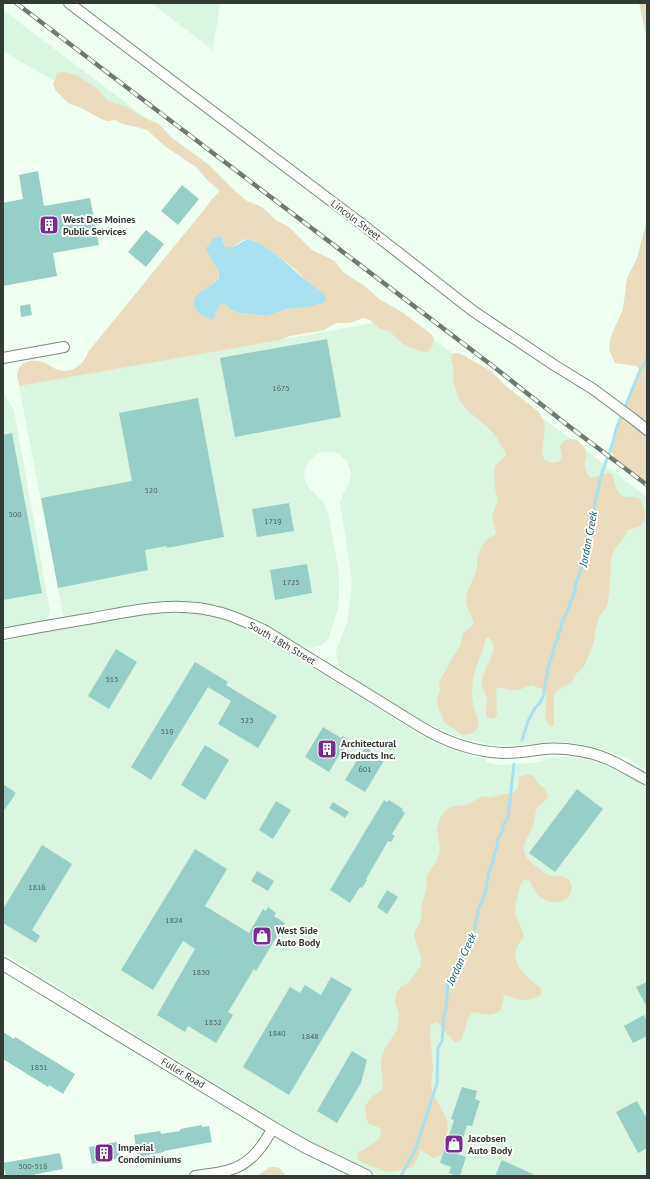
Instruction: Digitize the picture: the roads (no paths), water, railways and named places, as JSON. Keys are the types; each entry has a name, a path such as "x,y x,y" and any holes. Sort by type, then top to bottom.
{"street":[{"name":"Lincoln Street","path":"69,3 363,225 473,311 583,383 647,430"},
{"path":"3,358 64,348"},
{"name":"South 18th Street","path":"3,634 143,608 167,606 190,607 221,613 243,620 264,630 434,735 480,750 505,753 546,749 581,751 606,757 647,780"},
{"name":"Fuller Road","path":"3,964 273,1128 306,1147 366,1176"},
{"path":"195,1176 235,1168 246,1162 264,1144 273,1128"}],"water":[{"path":"219,236 222,238 225,247 234,246 248,239 264,246 324,294 326,298 325,302 308,307 286,309 267,316 240,313 233,311 224,304 221,304 216,310 213,320 200,314 195,307 195,298 200,292 214,283 219,277 219,273 206,248 213,239"}],"waterway":[{"name":"Jordan Creek","path":"522,740 528,721 543,697 549,664 555,643 558,639 558,633 561,629 561,624 575,592 576,582 584,563 595,502 602,473 616,429 639,373 647,359"},
{"name":"Jordan Creek","path":"401,1176 416,1148 437,1083 438,1048 442,1041 448,982 471,943 470,939 475,928 478,910 485,894 489,871 493,863 498,839 503,829 503,825 508,818 514,764"}],"railway":[{"path":"16,3 647,485"}],"place":[{"name":"West Des Moines Public Services","path":"49,225"},
{"name":"Architectural Products Inc.","path":"327,749"},
{"name":"West Side Auto Body","path":"262,936"},
{"name":"Jacobsen Auto Body","path":"454,1144"},
{"name":"Imperial Condominiums","path":"104,1153"}]}
